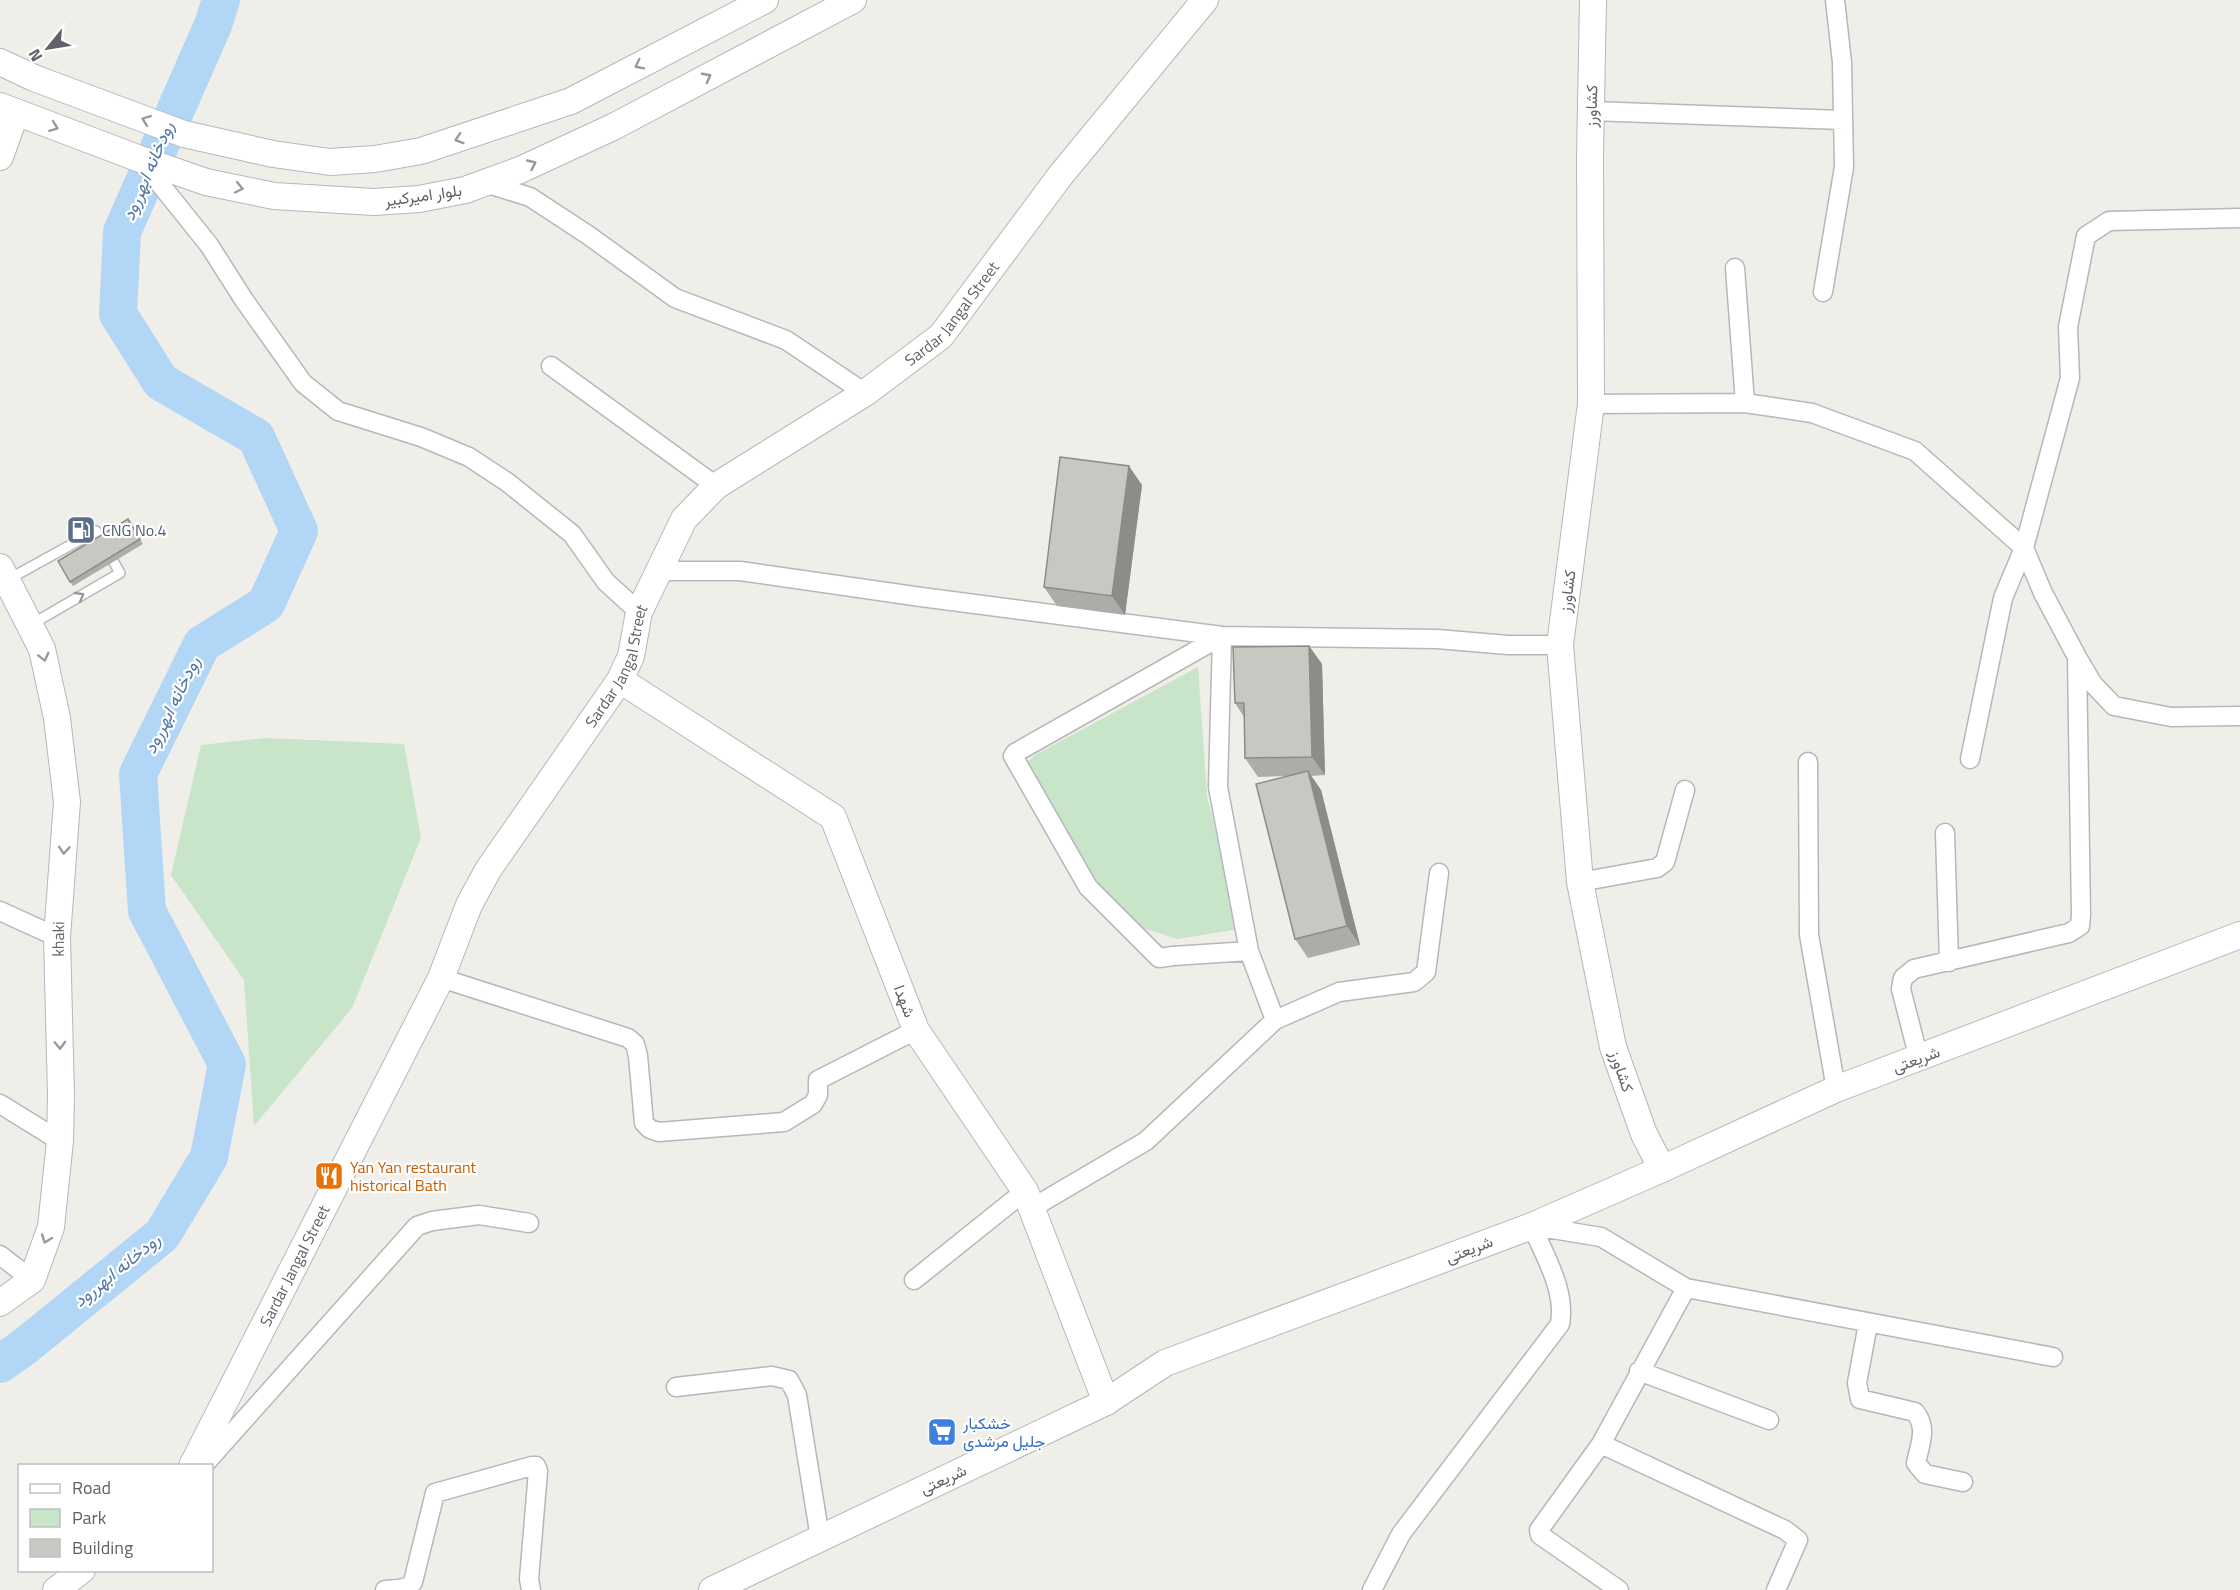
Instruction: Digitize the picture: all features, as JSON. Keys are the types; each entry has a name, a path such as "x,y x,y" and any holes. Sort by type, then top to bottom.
{"main road":[{"path":"0,62 34,78 184,134 273,154 330,162 375,159 421,151 571,101 765,0"},
{"name":"بلوار امیرکبیر","path":"8,109 206,182 274,196 374,202 419,199 465,190 520,170 613,127 853,0"},
{"name":"Sardar Jangal Street","path":"193,1464 441,978 470,905 488,870 620,680 631,656 639,612 684,519 716,486 865,393 941,336 1060,176 1205,0"},
{"name":"کشاورز","path":"1593,0 1591,404 1560,645 1580,882 1613,1047 1644,1134 1662,1169"},
{"path":"0,157 8,109"},
{"name":"khaki","path":"3,574 42,648 57,718 67,802 57,937 60,1141 51,1227 32,1280"},
{"name":"شهدا","path":"620,680 833,817 916,1030 1029,1200 1106,1402"},
{"name":"شریعتی","path":"712,1590 1106,1402 1165,1363 1532,1226 1836,1089 2240,935"},
{"path":"0,1302 32,1280"},
{"path":"56,1590 79,1572"}],"street":[{"path":"1822,292 1844,167 1842,62 1835,0"},
{"path":"1591,111 1843,120"},
{"path":"140,159 209,245 244,300 303,383 338,411 421,437 469,458 507,482 572,534 606,582 639,612"},
{"path":"485,183 530,197 588,235 675,298 786,340 865,393"},
{"path":"1970,759 2002,598 2024,548 2070,378 2068,327 2085,236 2109,221 2240,218"},
{"path":"1735,268 1745,403"},
{"path":"551,366 716,486"},
{"path":"1591,404 1745,403 1812,413 1915,451 2024,548 2043,593 2077,657 2093,684 2114,706 2171,717 2240,716"},
{"path":"660,571 740,572 1222,636 1437,639 1508,645 1560,645"},
{"path":"1222,636 1218,787 1249,951 1275,1020"},
{"path":"1222,636 1025,747 1013,756 1088,887 1159,958 1249,951"},
{"path":"1919,1059 1901,989 1903,978 1914,969 2069,933 2080,926 2077,657"},
{"path":"1808,762 1809,935 1836,1089"},
{"path":"1580,882 1657,868 1665,862 1685,790"},
{"path":"1945,833 1950,962"},
{"path":"915,1280 1029,1200 1146,1141 1275,1020 1339,992 1414,982 1426,972 1438,873"},
{"path":"0,911 57,937"},
{"path":"441,978 628,1038 635,1044 638,1056 644,1123 650,1129 659,1132 784,1122 813,1104 818,1095 818,1080 916,1030"},
{"path":"0,1104 60,1141"},
{"path":"205,1464 417,1226 432,1221 479,1215 529,1223"},
{"path":"1532,1226 1601,1237 1686,1288 2053,1357"},
{"path":"1372,1590 1401,1534 1560,1324 1563,1309 1558,1290 1532,1226"},
{"path":"0,1255 32,1280"},
{"path":"1619,1590 1540,1535 1539,1530 1601,1444 1686,1288"},
{"path":"1869,1323 1857,1383 1860,1399 1915,1412 1921,1419 1923,1429 1916,1463 1925,1474 1963,1482"},
{"path":"1639,1371 1769,1420"},
{"path":"676,1387 772,1376 789,1380 797,1395 820,1538"},
{"path":"1601,1444 1785,1530 1798,1540 1776,1590"},
{"path":"385,1590 411,1587 435,1493 536,1466 538,1471 531,1590"}],"lane":[{"path":"3,574 96,531 120,573 29,625"}],"green space":[{"path":"1198,667 1207,796 1240,929 1177,939 1143,928 1109,900 1080,867 1025,764 1035,755"},
{"path":"265,738 404,744 421,838 352,1008 254,1126 244,980 171,875 201,745"}],"building":[{"path":"1060,457 1129,466 1112,596 1044,587"},
{"path":"128,519 140,539 70,582 58,561"},
{"path":"1309,646 1312,757 1245,758 1244,703 1235,703 1233,647"},
{"path":"1308,771 1347,926 1295,939 1256,784"}],"waterway":[{"name":"رودخانه ابهررود","path":"0,1364 162,1235 209,1157 227,1064 147,911 138,774 202,644 266,604 299,531 256,437 161,382 118,314 122,232 213,25 221,0"}],"place":[{"name":"CNG No.4","path":"81,530"},
{"name":"Yan Yan restaurant historical Bath","path":"329,1176"},
{"name":"خشکبار جلیل مرشدی","path":"942,1432"}]}
